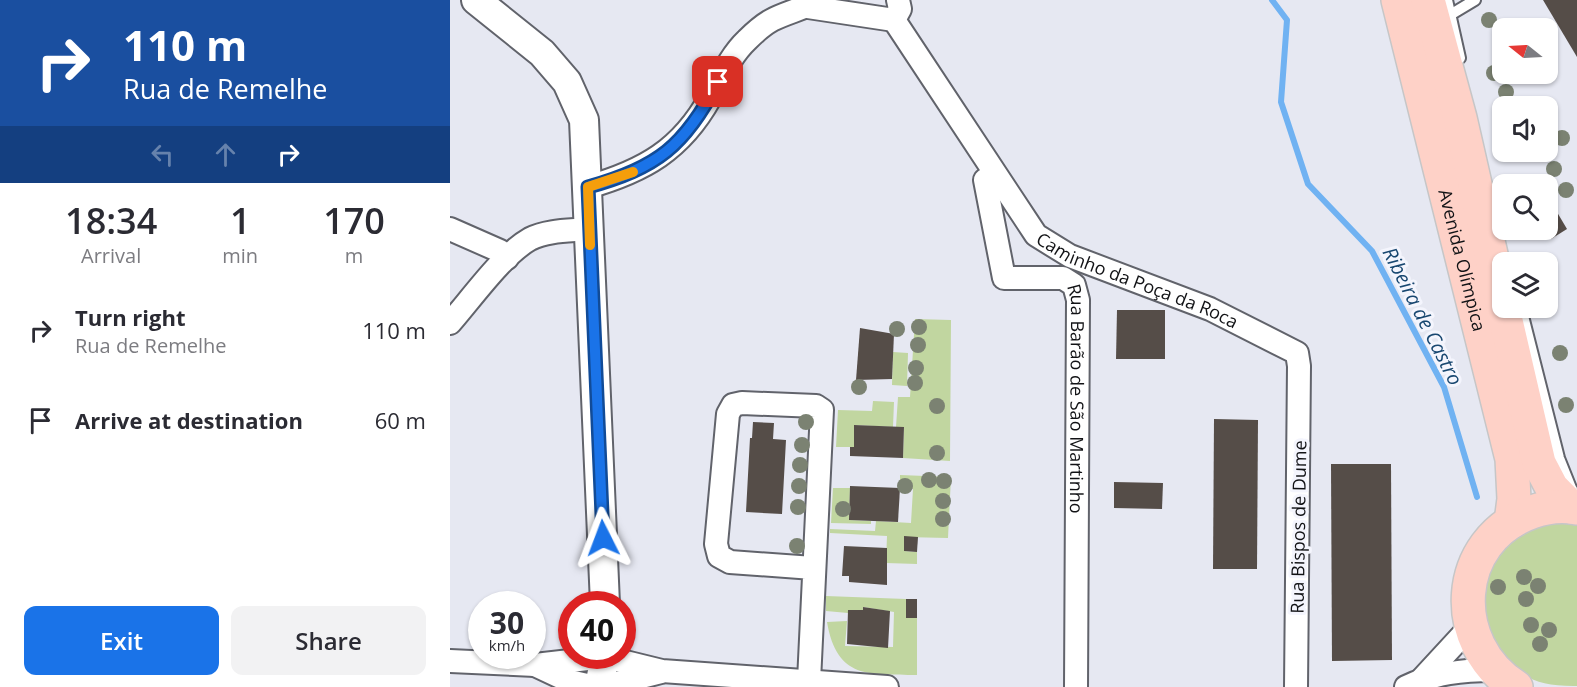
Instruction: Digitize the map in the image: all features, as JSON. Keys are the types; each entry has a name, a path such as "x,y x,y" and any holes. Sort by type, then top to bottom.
{"main road":[{"name":"Avenida Olímpica","path":"1398,0 1512,459 1514,499 1511,522"},
{"name":"Avenida Olímpica","path":"1439,8 1460,118 1492,259"},
{"name":"Avenida Olímpica","path":"1506,318 1539,463 1552,488 1575,505"},
{"path":"1505,678 1481,653 1470,627 1468,592 1475,565 1490,541 1511,522 1540,510 1575,505"}],"street":[{"path":"476,0 542,53 567,82 584,120 605,591"},
{"path":"588,187 618,179 655,162 680,140 708,101 728,64 745,41 771,21 813,3 896,10"},
{"name":"Caminho da Poça da Roca","path":"896,10 1036,235 1070,256 1210,309 1297,352 1299,366"},
{"name":"Rua Barão de São Martinho","path":"985,180 1004,278 1063,278 1074,285 1078,300 1076,687"},
{"path":"450,229 500,251 507,258"},
{"path":"450,323 507,258 530,240 550,232 589,229"},
{"name":"Rua Bispos de Dume","path":"1296,687 1299,366"},
{"path":"809,681 822,410 816,406 742,402 733,405 728,414 716,544 719,556 730,562 813,568"},
{"path":"1414,683 1470,627"},
{"path":"450,661 468,662"},
{"path":"636,664 662,671 887,687"},
{"path":"544,669 569,681 599,687 662,671"},
{"path":"599,687 602,669"},
{"path":"1414,683 1462,670 1505,678"}],"lane":[{"path":"1439,8 1447,0"},
{"path":"1439,8 1475,0"},
{"path":"1439,8 1464,71"},
{"path":"1524,318 1559,458 1575,505"}],"green space":[{"path":"915,319 951,320 950,461 903,458 904,428 896,427 898,397 910,397"},
{"path":"893,352 908,353 907,386 892,385"},
{"path":"873,401 894,402 893,427 855,425 854,447 836,447 838,410 872,411"},
{"path":"900,475 951,477 948,538 904,537 904,551 917,552 917,564 886,563 887,536 830,533 830,529 875,531 876,521 911,523 913,489 900,488"},
{"path":"833,488 850,488 849,520 871,521 871,524 831,523"},
{"path":"1577,520 1577,686 1557,685 1540,682 1517,670 1507,660 1480,620 1491,559 1525,527"},
{"path":"826,596 906,599 906,618 917,618 917,675 870,673 847,664 832,641 827,622 847,621 845,646 893,647 894,612 863,607 863,610 848,610 848,613 826,611"}],"building":[{"path":"1543,0 1577,0 1577,57 1558,25 1558,18 1554,18"},
{"path":"1558,214 1567,229 1558,235"},
{"path":"1117,310 1165,310 1165,359 1116,359"},
{"path":"860,328 894,334 892,379 856,380"},
{"path":"1214,419 1258,420 1257,569 1213,569"},
{"path":"753,422 774,423 773,439 786,440 782,514 746,512"},
{"path":"854,425 904,427 903,458 850,456 850,447 854,447"},
{"path":"1331,464 1391,464 1392,660 1332,661"},
{"path":"1114,482 1163,483 1162,509 1114,508"},
{"path":"850,486 900,488 898,522 849,520"},
{"path":"904,536 918,537 917,552 904,551"},
{"path":"844,546 887,548 887,585 849,582 849,576 842,576"},
{"path":"906,599 917,599 917,618 906,618"},
{"path":"863,607 890,611 888,648 847,644 848,610 863,610"}],"waterway":[{"name":"Ribeira de Castro","path":"1272,0 1287,20 1281,102 1308,184 1372,251 1444,387 1477,497"}],"slow traffic":[{"path":"590,245 588,187 618,179 633,172"}],"route":[{"path":"603,538 588,187 618,179 655,162 680,140 708,101 718,82"}]}
